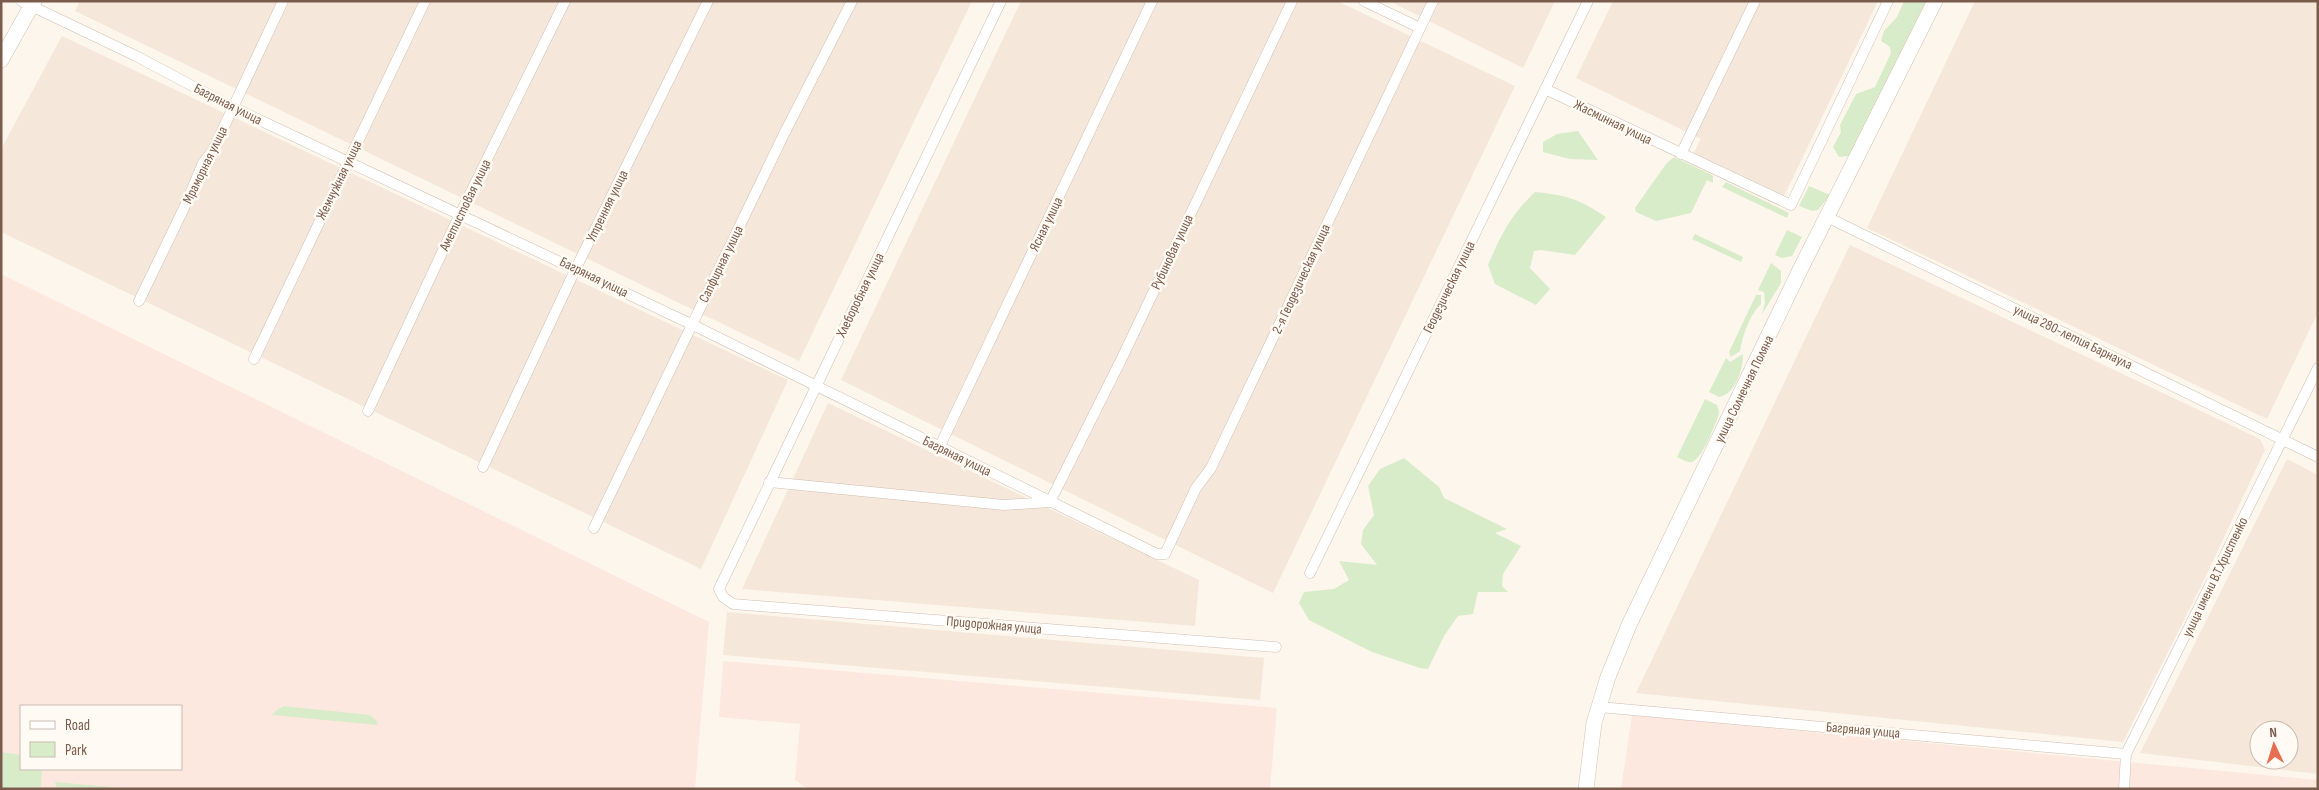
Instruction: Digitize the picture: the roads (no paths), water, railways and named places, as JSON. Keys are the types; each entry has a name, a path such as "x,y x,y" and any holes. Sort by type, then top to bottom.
{"street":[{"name":"Мраморная улица","path":"139,301 203,164 213,150 283,1"},
{"name":"Жемчужная улица","path":"254,359 425,1"},
{"name":"Аметистовая улица","path":"368,411 460,214 565,1"},
{"name":"Утренняя улица","path":"483,467 576,268 708,1"},
{"name":"Сапфирная улица","path":"594,528 691,324 852,1"},
{"name":"Хлеборобная улица","path":"719,589 1001,1"},
{"name":"Ясная улица","path":"939,448 1152,1"},
{"name":"Рубиновая улица","path":"1050,502 1122,358 1292,1"},
{"path":"1364,1 1420,28"},
{"name":"2-я Геодезическая улица","path":"1166,554 1196,488 1212,468 1433,1"},
{"name":"Геодезическая улица","path":"1310,573 1588,1"},
{"path":"1681,154 1755,1"},
{"name":"Жасминная улица","path":"1545,89 1791,206 1888,1"},
{"name":"улица Солнечная Поляна","path":"1586,789 1594,723 1629,625 1827,217 1935,1"},
{"name":"Багряная улица","path":"29,3 232,107 576,268 1157,554 1166,554"},
{"path":"1,60 29,3"},
{"name":"улица 280-летия Барнаула","path":"1827,217 2318,457"},
{"name":"улица имени В.Т.Христенко","path":"2124,789 2126,754 2318,368"},
{"path":"769,482 1004,505 1050,502"},
{"name":"Придорожная улица","path":"719,589 722,596 733,604 1276,647"},
{"name":"Багряная улица","path":"1599,707 2126,754"}]}
